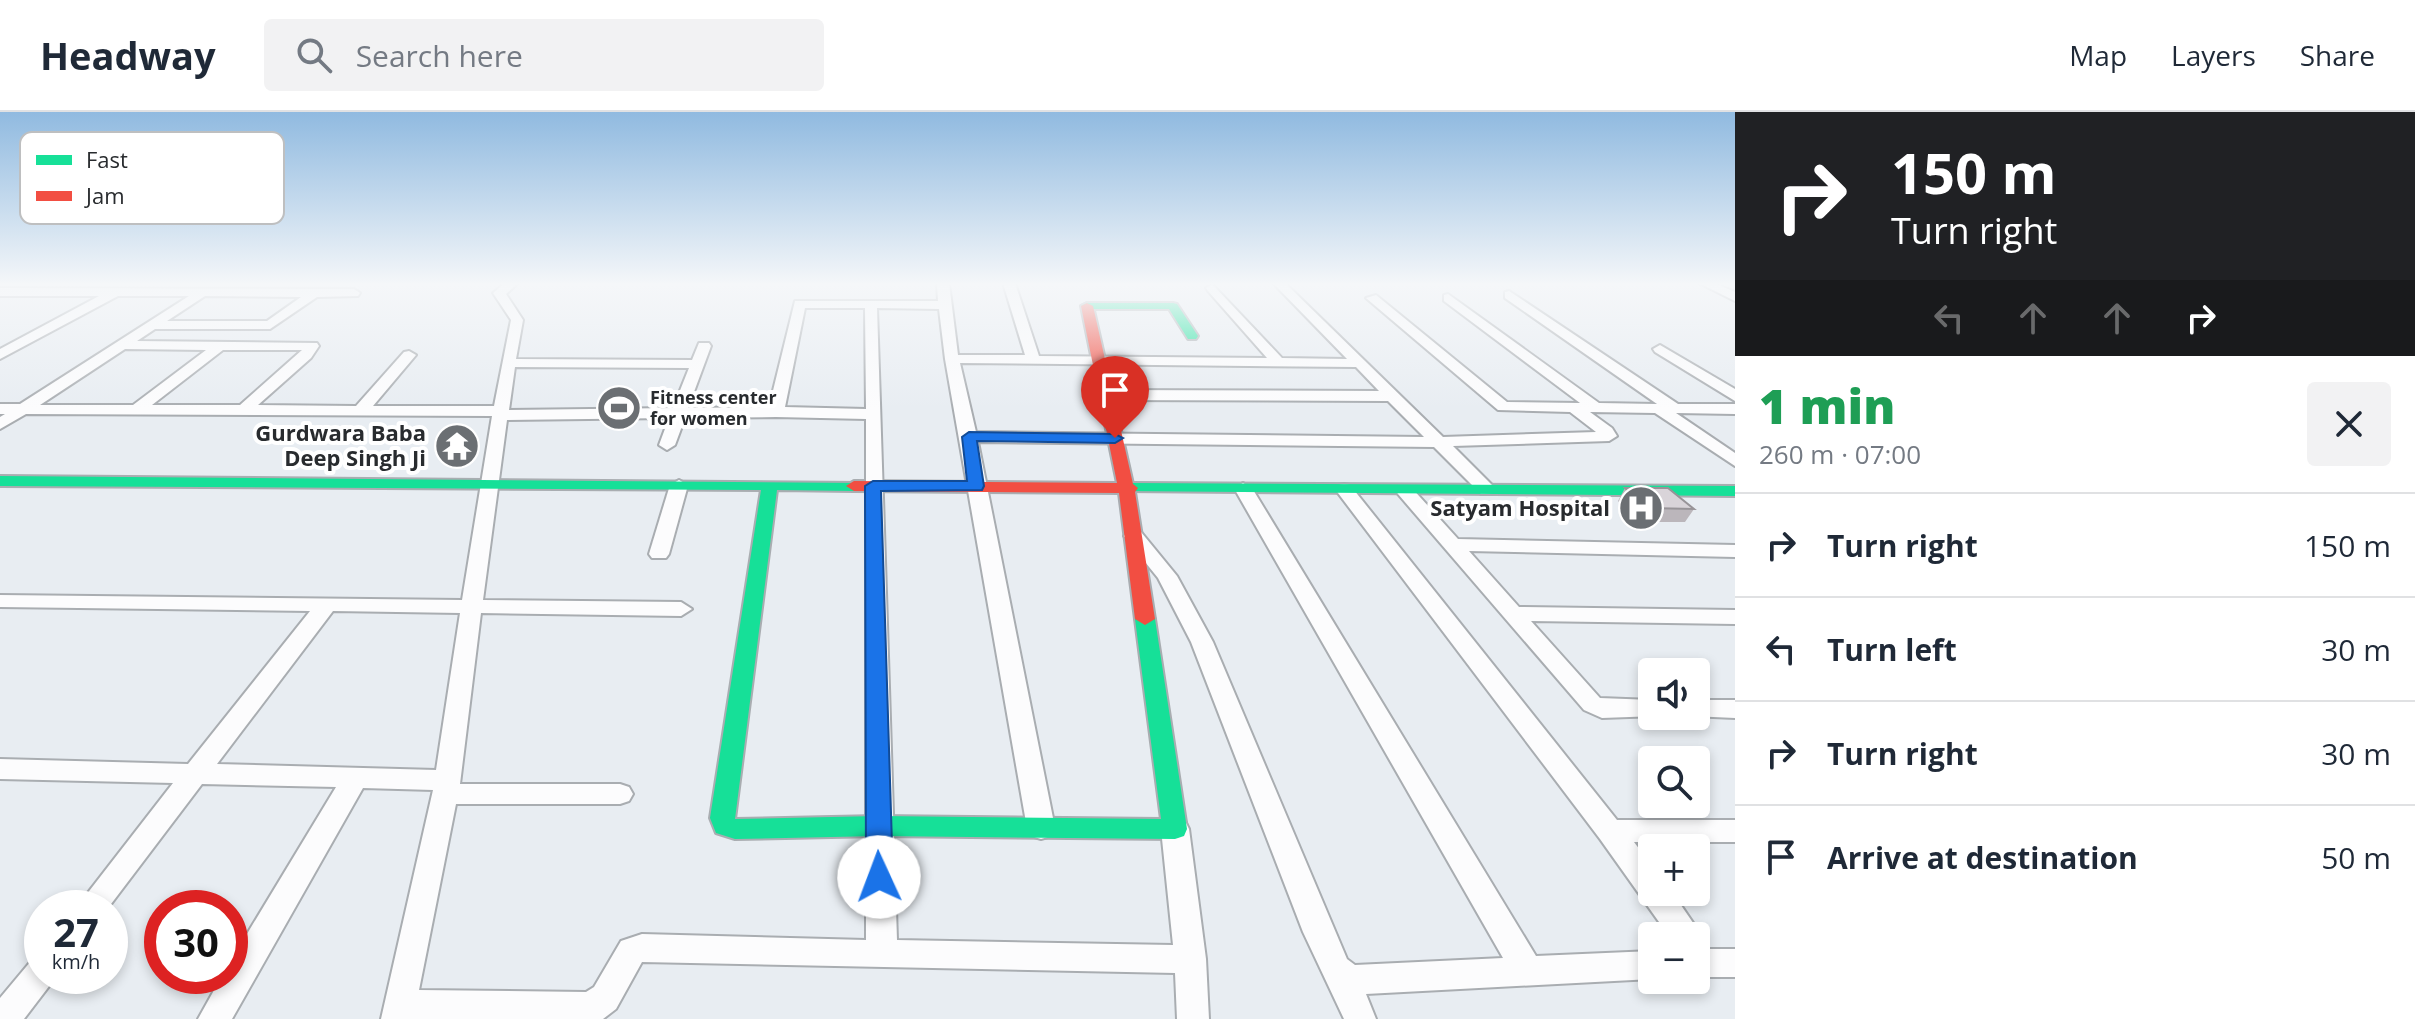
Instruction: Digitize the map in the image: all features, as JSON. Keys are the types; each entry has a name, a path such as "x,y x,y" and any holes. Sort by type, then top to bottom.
{"street":[{"path":"0,355 54,325"},
{"path":"0,424 153,325"},
{"path":"516,325 488,485 446,787 399,1012 591,1008 605,998 629,954 636,949 1190,959"},
{"path":"776,412 794,325"},
{"path":"872,325 882,954"},
{"path":"948,325 1041,828"},
{"path":"1022,325 1033,359"},
{"path":"1091,325 1126,487 1175,829 1190,959 1193,1019"},
{"path":"1185,325 1192,336"},
{"path":"1245,325 1277,361"},
{"path":"1321,325 1487,490"},
{"path":"1404,325 1498,405 1511,408 1735,409"},
{"path":"1485,325 1596,408"},
{"path":"1551,325 1735,461"},
{"path":"123,345 312,346 306,355 244,410"},
{"path":"137,409 217,348"},
{"path":"1660,349 1735,396"},
{"path":"361,410 409,355"},
{"path":"509,363 701,355 667,445"},
{"path":"952,359 1359,363"},
{"path":"1105,395 1393,396"},
{"path":"969,437 1437,442 1609,436 1574,408"},
{"path":"0,409 875,414"},
{"path":"0,481 1735,491"},
{"path":"659,554 679,485"},
{"path":"770,486 723,823 735,829 878,826 1175,829"},
{"path":"1243,488 1528,971"},
{"path":"1344,489 1638,869"},
{"path":"1404,490 1595,707 1638,709"},
{"path":"1133,536 1167,576 1202,642 1318,932 1341,974 1360,1019"},
{"path":"1453,545 1735,551"},
{"path":"0,601 681,609"},
{"path":"105,890 328,603"},
{"path":"1514,614 1735,617"},
{"path":"1710,709 1735,709"},
{"path":"0,769 355,778 446,787 620,794"},
{"path":"214,1019 355,778"},
{"path":"1610,831 1735,831"},
{"path":"1341,974 1350,980 1638,966"},
{"path":"4,1019 24,994"}],"building":[{"path":"1625,488 1668,488 1694,509 1648,508"}],"traffic: fast":[{"path":"1185,325 1192,336"},
{"path":"0,481 854,486"},
{"path":"770,486 722,818 725,826 735,829 878,826 1175,829 1145,619"},
{"path":"1130,488 1735,491"}],"traffic: jam":[{"path":"1091,325 1126,487 1145,619"},
{"path":"854,486 1130,488"}],"place":[{"name":"Fitness center for women","path":"619,408"},
{"name":"Gurdwara Baba Deep Singh Ji","path":"457,446"},
{"name":"Satyam Hospital","path":"1641,508"}],"route":[{"path":"879,877 873,486 976,486 969,437 1115,438"}]}
